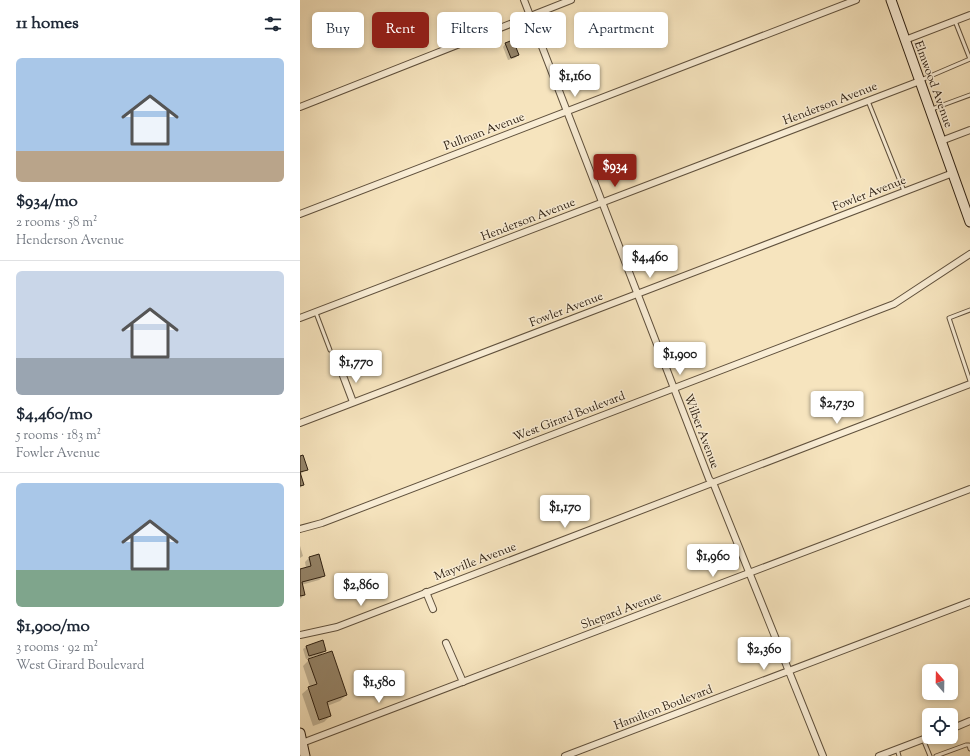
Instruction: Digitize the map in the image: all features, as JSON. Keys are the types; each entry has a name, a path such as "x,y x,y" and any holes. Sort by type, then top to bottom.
{"street":[{"name":"Wilber Avenue","path":"524,0 528,12"},
{"path":"540,12 571,0"},
{"name":"Pullman Avenue","path":"300,214 856,0"},
{"name":"Elmwood Avenue","path":"891,0 970,222"},
{"path":"905,40 970,15"},
{"path":"300,107 510,24"},
{"name":"Wilber Avenue","path":"542,48 711,482 714,486 823,756"},
{"name":"Henderson Avenue","path":"300,318 920,81"},
{"path":"941,141 970,130"},
{"name":"Fowler Avenue","path":"300,422 952,173"},
{"name":"West Girard Boulevard","path":"300,528 322,523 894,304 970,254"},
{"path":"342,373 354,402"},
{"name":"Mayville Avenue","path":"300,635 337,626 970,382"},
{"name":"Shepard Avenue","path":"302,743 970,489"},
{"path":"426,592 433,609"},
{"name":"Hamilton Boulevard","path":"565,756 970,602"},
{"path":"446,643 463,682"},
{"path":"958,725 970,721"},
{"path":"300,733 305,756"},
{"path":"879,756 922,740"}],"lane":[{"path":"920,81 970,59 954,21"},
{"path":"930,110 970,94"},
{"path":"868,101 904,192"},
{"path":"970,310 949,318 970,382"},
{"path":"315,312 330,350"},
{"path":"927,744 930,756"},
{"path":"936,756 966,745 969,745 970,749"},
{"path":"897,749 900,756"}],"building":[{"path":"510,41 510,48 516,48 519,55 511,58 505,43"},
{"path":"303,455 308,470 300,472 300,456"},
{"path":"300,472 304,485 300,486"},
{"path":"319,554 325,576 302,582 305,595 300,596 300,569 311,566 309,557"},
{"path":"323,640 326,651 309,656 306,646"},
{"path":"332,651 347,695 327,702 331,716 319,720 308,687 317,684 308,659"}]}
